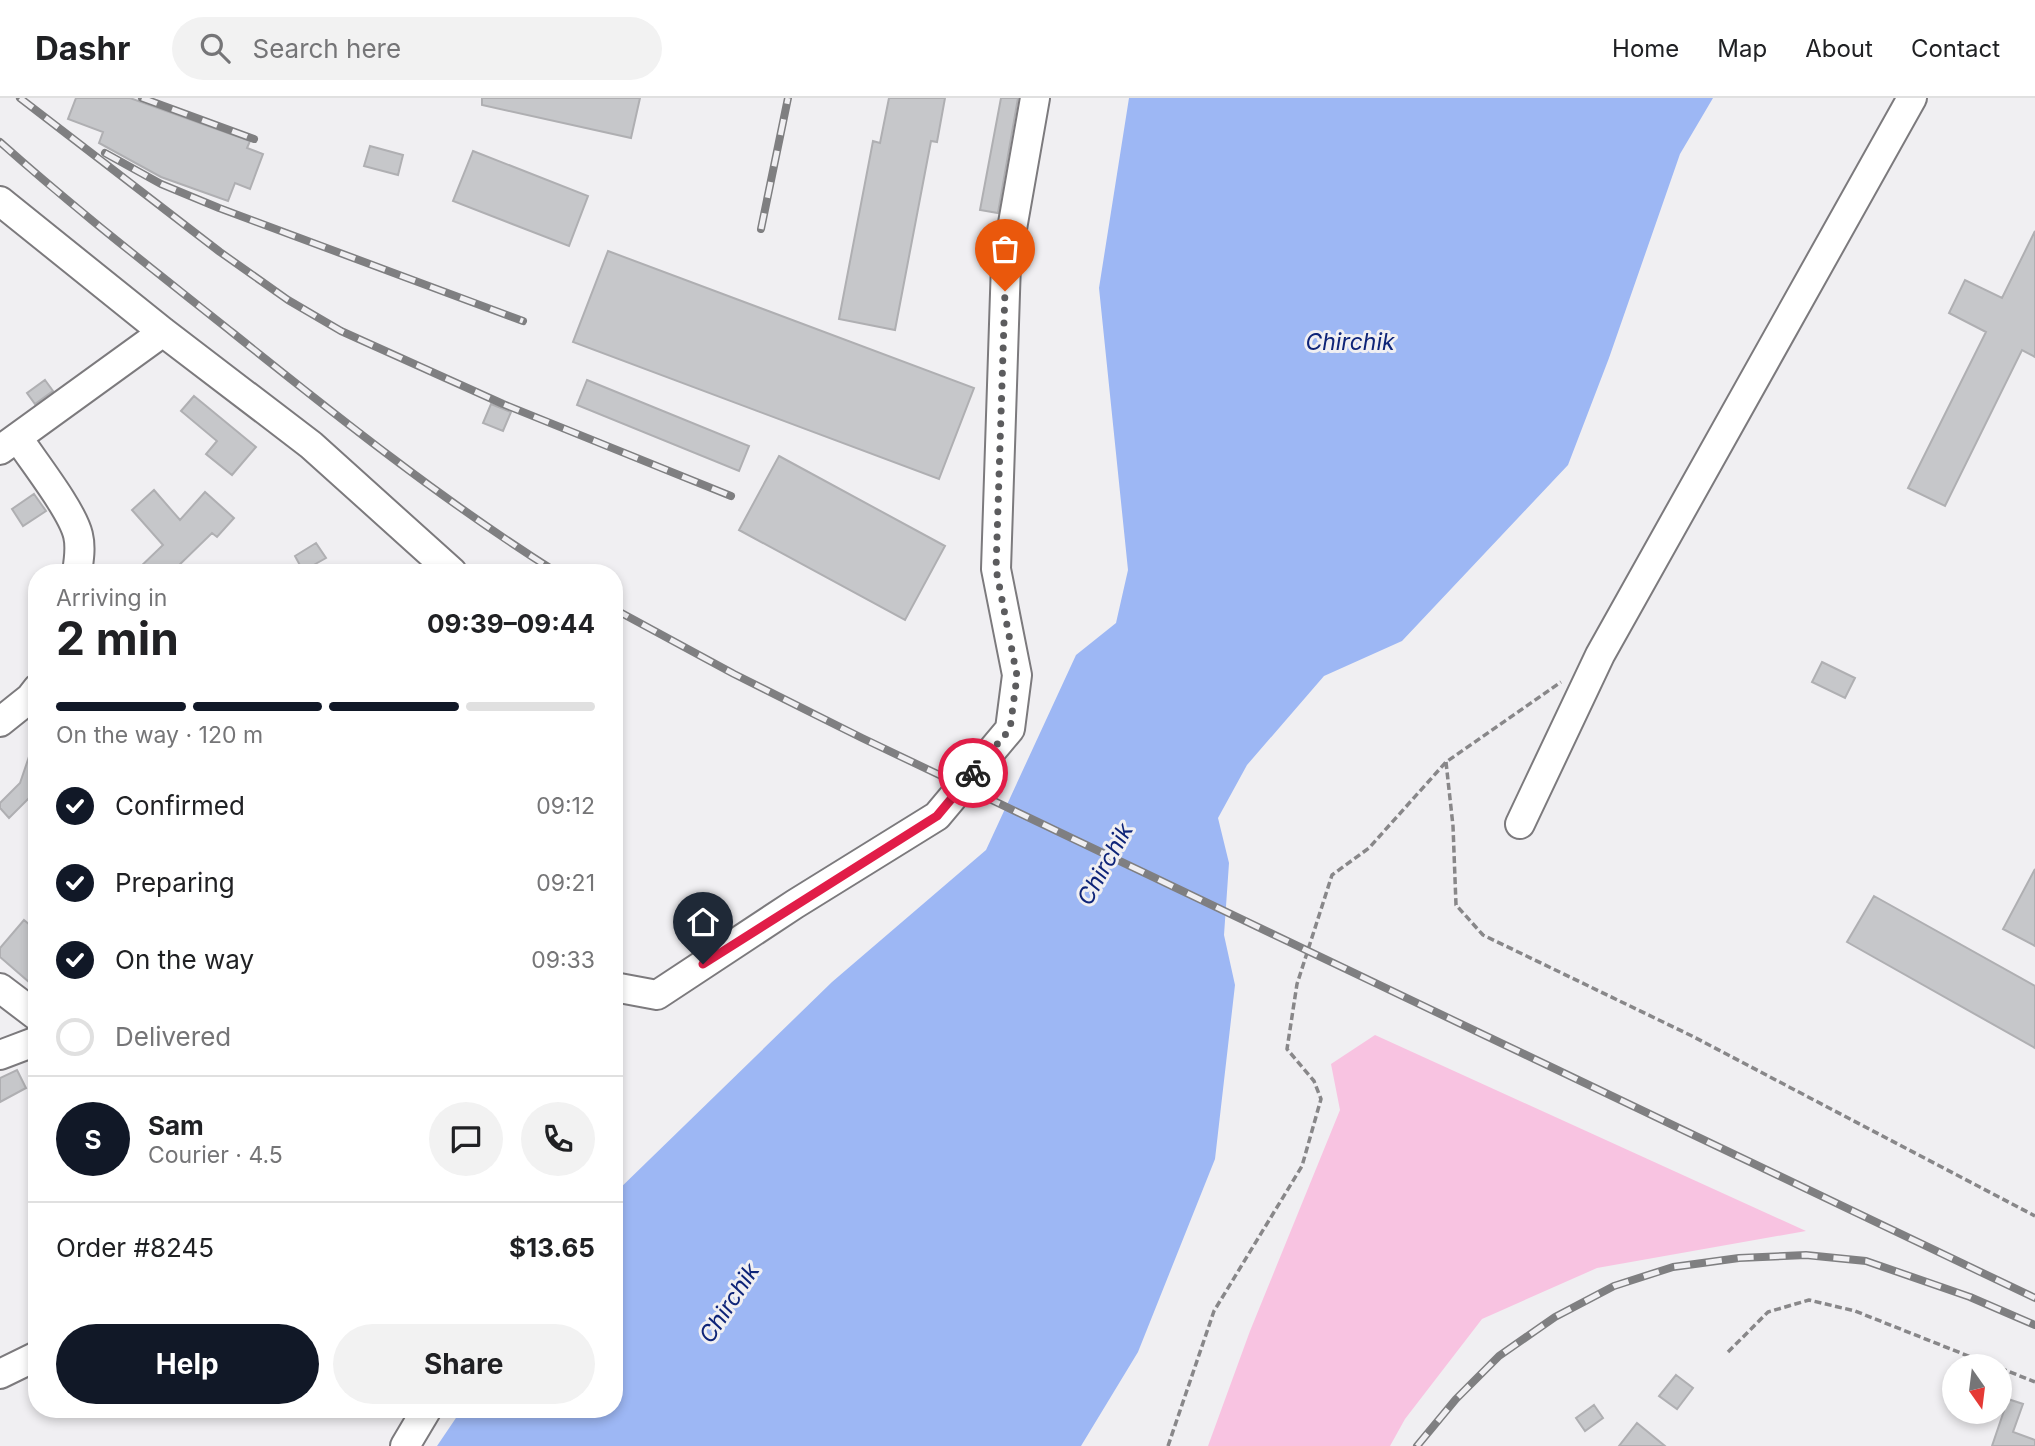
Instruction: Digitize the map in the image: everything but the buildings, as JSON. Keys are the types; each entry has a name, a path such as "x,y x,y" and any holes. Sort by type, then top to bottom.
{"street":[{"path":"623,989 657,995 795,904 937,816 1010,729 1017,676 996,569 1006,263 1035,98"},
{"path":"1520,824 1601,655 1912,98"},
{"path":"0,201 163,332 311,445 443,564"},
{"path":"79,564 78,534 66,511 9,444 163,332"},
{"path":"0,722 28,700"},
{"path":"0,988 28,1009"},
{"path":"0,1055 28,1044"},
{"path":"0,1374 28,1360"},
{"path":"405,1446 422,1418"}],"path":[{"path":"1168,1446 1214,1311 1302,1166 1321,1099 1314,1081 1287,1049 1297,984 1332,875 1369,848 1446,762 1567,678"},
{"path":"1446,762 1453,826 1456,905 1483,935 1692,1036 2035,1216"},
{"path":"1728,1353 1768,1312 1809,1300 1855,1311 1963,1354"},
{"path":"2012,1373 2035,1382"}],"shaded area":[{"path":"1375,1035 1806,1231 1597,1268 1482,1319 1405,1419 1390,1446 1208,1446 1250,1331 1340,1110 1331,1064"}],"water":[{"name":"Chirchik","path":"1129,98 1713,98 1680,154 1609,358 1568,465 1402,641 1324,676 1247,765 1218,818 1229,863 1224,935 1235,985 1215,1159 1138,1352 1081,1446 437,1446 456,1418 623,1418 623,1185 832,982 986,850 1076,655 1116,623 1128,570 1099,288"}],"railway":[{"path":"20,98 220,252 288,300 341,331 503,404 731,496"},
{"path":"142,98 254,139"},
{"path":"761,229 788,98"},
{"path":"0,142 115,239 351,427 431,487 544,564"},
{"path":"105,153 161,184 219,208 523,321"},
{"path":"623,614 734,674 862,738 2035,1298"},
{"path":"1417,1446 1456,1399 1499,1356 1555,1317 1614,1286 1673,1267 1739,1258 1806,1255 1866,1261 1970,1297 2035,1325"}],"way so far":[{"path":"973,773 1010,729 1017,676 996,569 1005,291"}],"route":[{"path":"703,964 937,816 973,773"}]}
